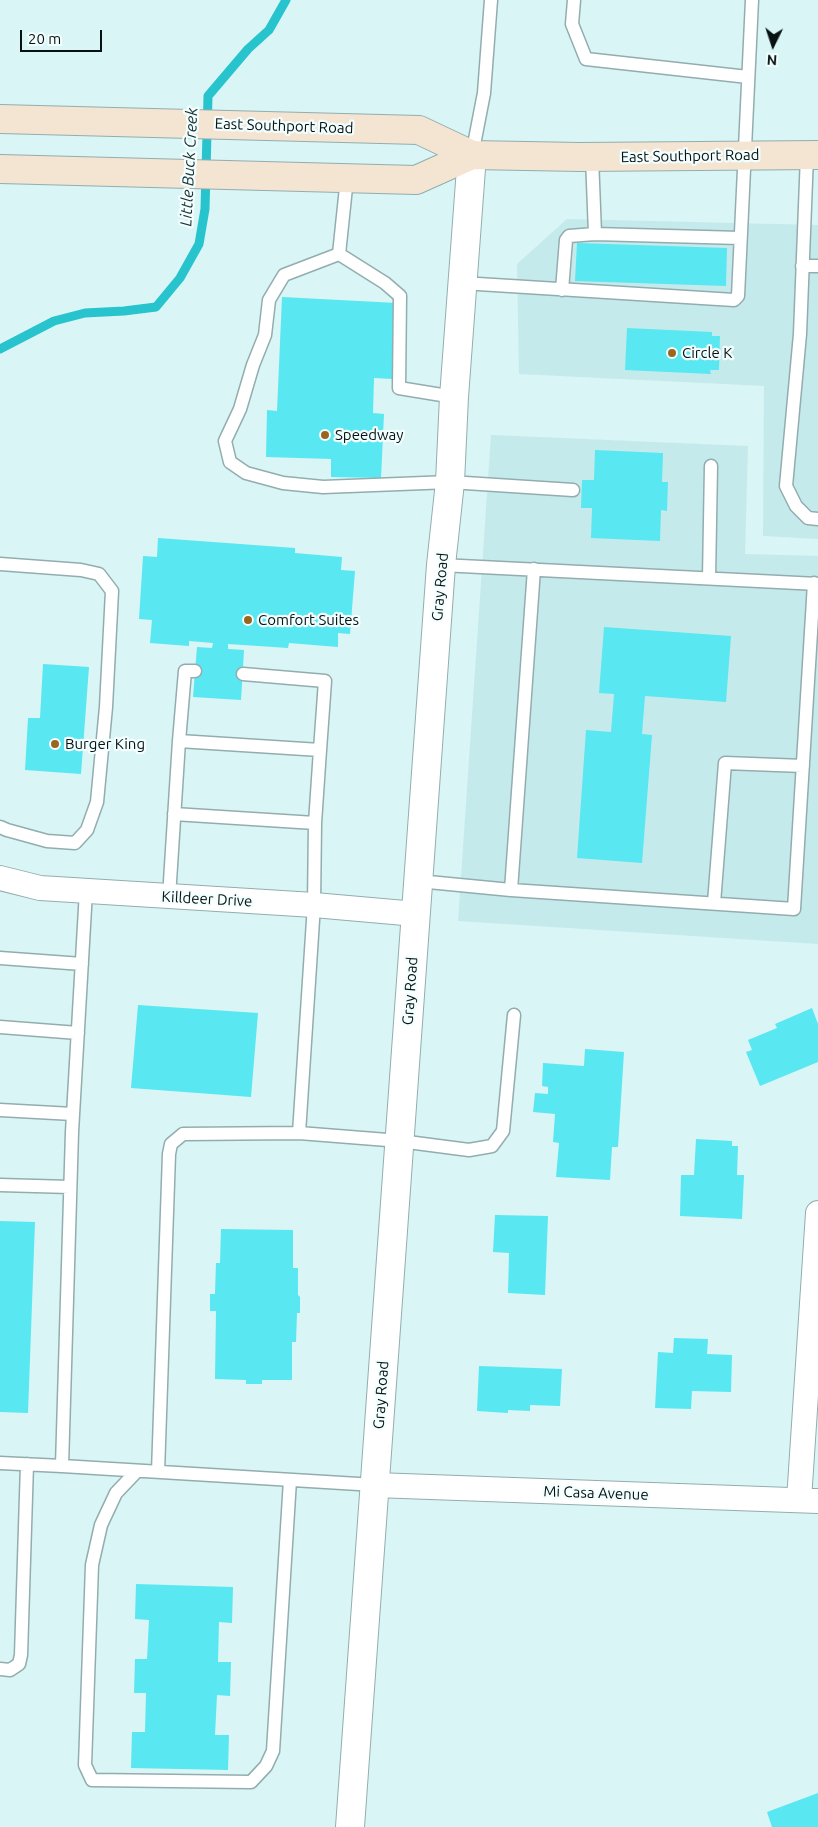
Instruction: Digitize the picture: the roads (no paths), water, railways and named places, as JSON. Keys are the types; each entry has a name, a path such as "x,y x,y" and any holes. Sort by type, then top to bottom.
{"main road":[{"name":"East Southport Road","path":"0,119 418,130 472,155 592,158 812,155"},
{"name":"East Southport Road","path":"0,169 416,180 472,155"}],"street":[{"name":"Gray Road","path":"350,1827 441,565 450,482 454,397 472,155"},
{"name":"Killdeer Drive","path":"0,878 40,888 314,905 416,914"},
{"path":"809,1500 818,1213"},
{"name":"Mi Casa Avenue","path":"375,1485 809,1500"}],"lane":[{"path":"472,155 484,93 491,0"},
{"path":"574,0 572,24 586,59 748,77"},
{"path":"462,284 734,300 738,296 752,0"},
{"path":"812,155 802,266 800,334 786,486 796,506 808,518 818,519"},
{"path":"592,158 595,234"},
{"path":"339,254 347,178"},
{"path":"562,290 566,240 569,236 595,234 740,238"},
{"path":"339,254 385,283 400,296 399,388 454,397"},
{"path":"339,254 284,275 269,300 265,335 240,410 225,441 230,462 246,473 283,482 324,487 450,482 572,490"},
{"path":"802,266 818,266"},
{"path":"709,578 712,466"},
{"path":"0,564 81,570 99,574 112,591 106,707 97,802 88,830 75,843 47,841 0,826"},
{"path":"418,881 510,890 794,909 803,766 814,662 816,583 441,565"},
{"path":"510,890 534,569"},
{"path":"169,897 185,671 195,671"},
{"path":"243,674 325,681 315,823 314,905 299,1133"},
{"path":"179,741 320,750"},
{"path":"714,903 725,763 803,766"},
{"path":"174,814 315,823"},
{"path":"62,1466 73,1114 86,891"},
{"path":"0,958 82,964"},
{"path":"158,1472 168,1154 171,1144 183,1134 299,1133 400,1141 469,1150 492,1146 502,1131 514,1015"},
{"path":"0,1027 78,1033"},
{"path":"0,1110 73,1114"},
{"path":"0,1185 70,1187"},
{"path":"0,1463 375,1485"},
{"path":"0,1669 10,1670 19,1664 21,1655 27,1464"},
{"path":"137,1471 116,1493 101,1525 92,1565 85,1765 92,1780 251,1782 266,1766 273,1751 290,1480"}],"waterway":[{"name":"Little Buck Creek","path":"0,349 54,321 85,313 156,307 180,278 199,244 205,209 208,96 248,49 269,30 286,0"}],"place":[{"name":"Circle K","path":"672,353"},
{"name":"Speedway","path":"325,435"},
{"name":"Comfort Suites","path":"248,620"},
{"name":"Burger King","path":"55,744"}]}
